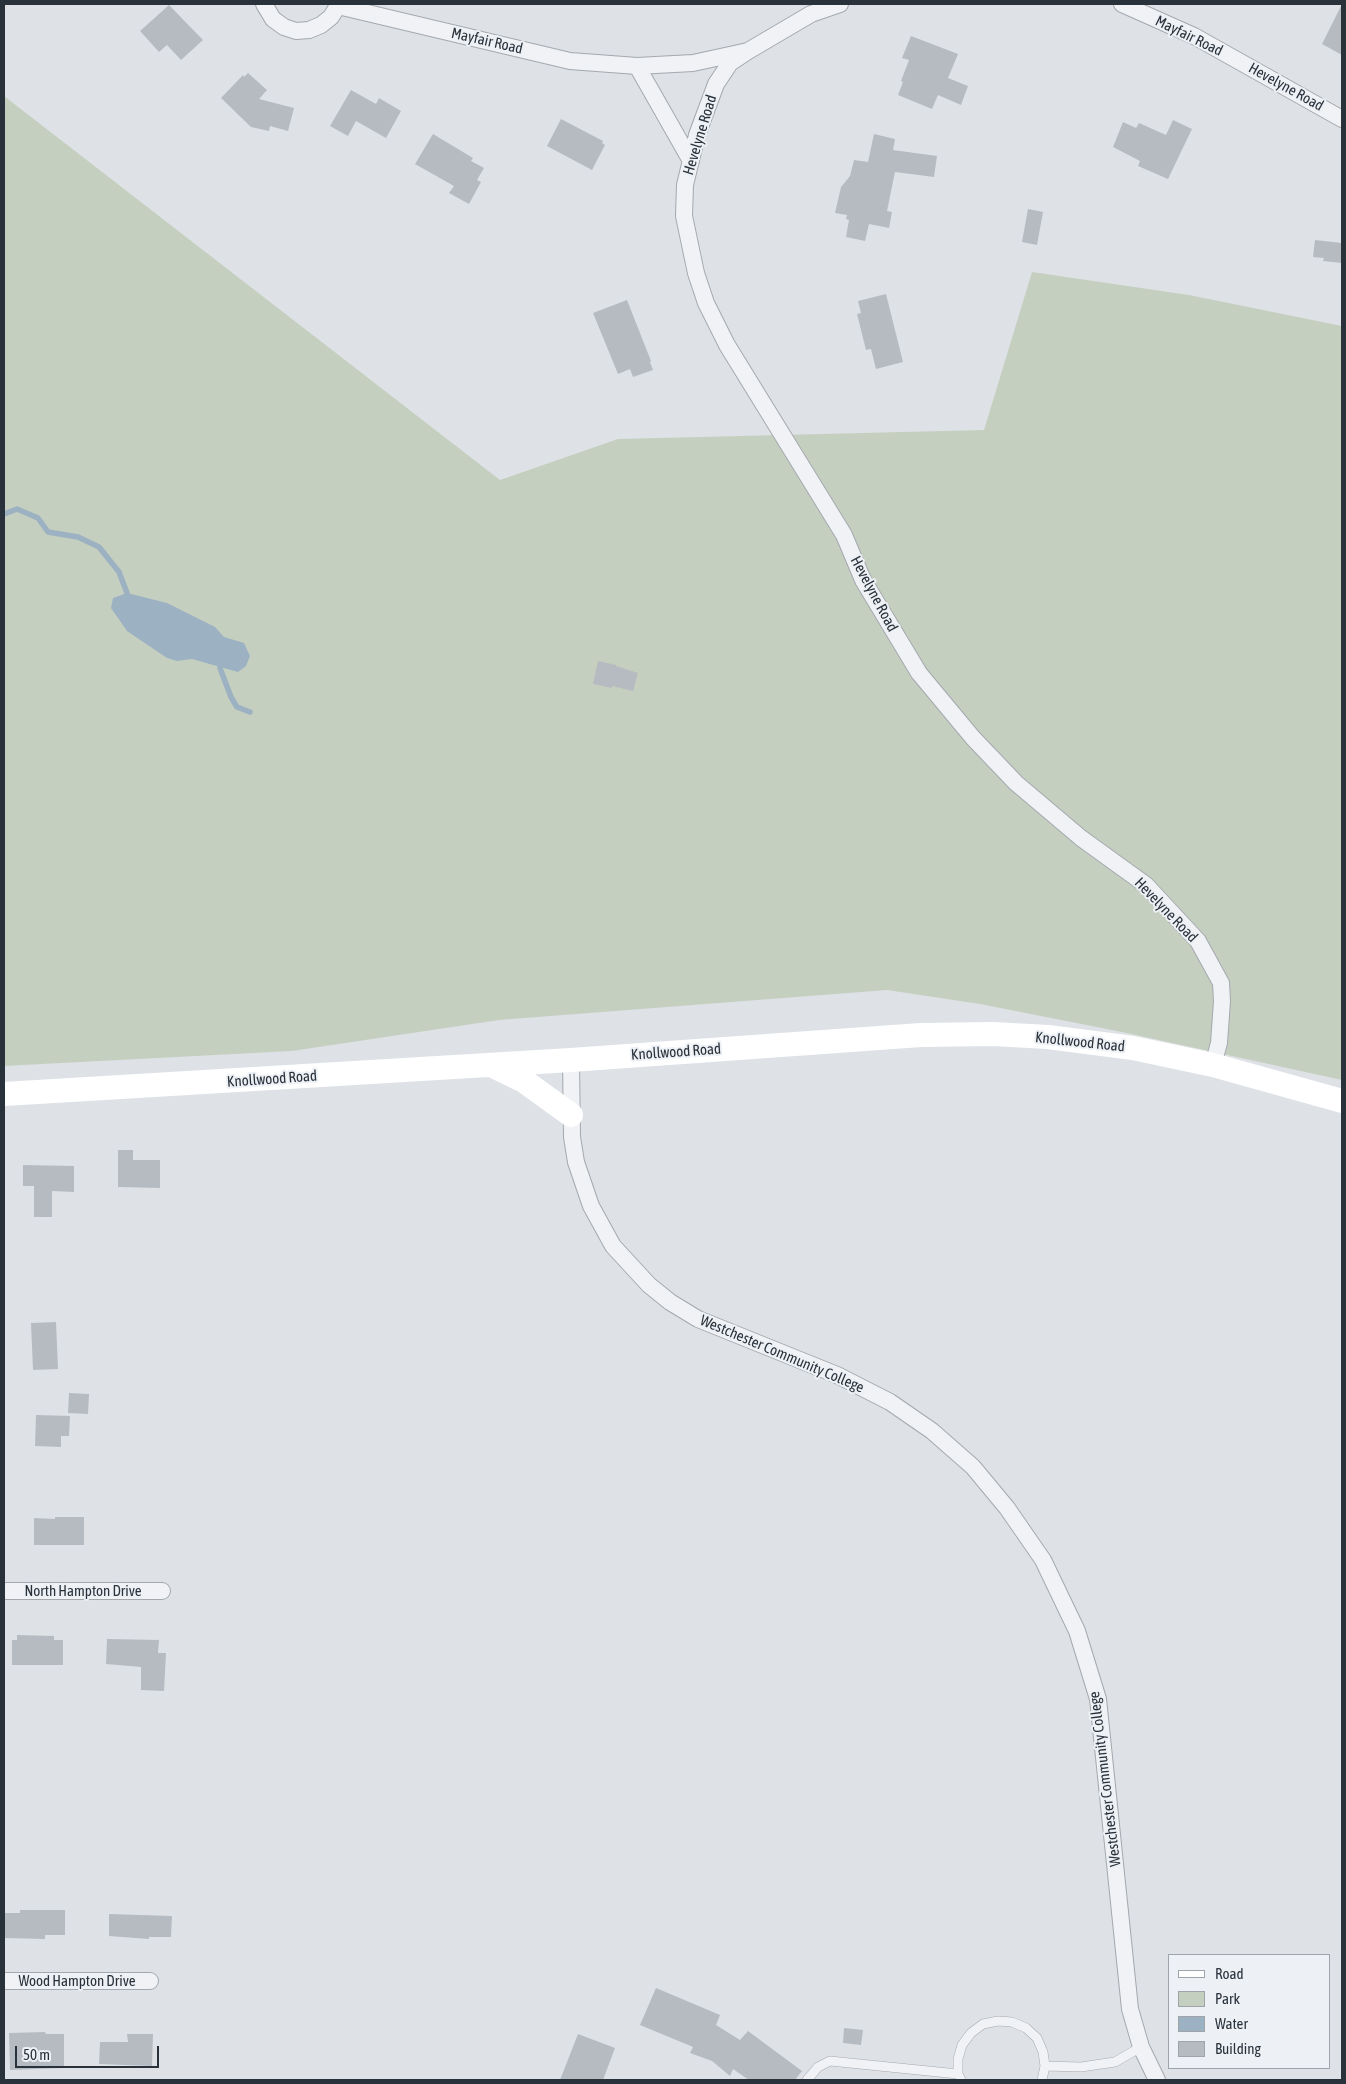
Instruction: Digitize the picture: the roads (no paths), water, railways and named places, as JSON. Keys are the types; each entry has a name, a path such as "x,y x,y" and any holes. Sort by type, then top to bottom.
{"main road":[{"name":"Knollwood Road","path":"4,1094 571,1060 921,1035 993,1034 1048,1037 1132,1048 1213,1065 1342,1102"},
{"path":"491,1065 524,1081 571,1115"}],"street":[{"name":"Mayfair Road","path":"264,4 273,19 284,27 296,31 309,30 321,25 331,17 338,5 570,61 637,66 693,63 748,51 811,14 840,4"},
{"name":"Mayfair Road","path":"1122,4 1194,36 1229,56"},
{"name":"Hevelyne Road","path":"748,51 730,63 716,84 697,135 685,185 684,216 696,273 706,303 727,345 844,535 863,580 919,673 973,738 1016,783 1082,838 1146,885 1198,941 1221,983 1222,1001 1219,1034 1213,1065"},
{"name":"Hevelyne Road","path":"1229,56 1342,118"},
{"path":"637,66 691,161"},
{"name":"Westchester Community College","path":"571,1060 572,1137 576,1162 591,1206 613,1246 649,1285 670,1302 698,1319 837,1375 890,1402 932,1431 973,1467 1007,1508 1043,1560 1077,1631 1098,1699 1130,2009 1141,2047 1157,2080"},
{"name":"North Hampton Drive","path":"4,1591 162,1591"},
{"name":"Wood Hampton Drive","path":"4,1982 150,1981"}],"lane":[{"path":"808,2080 818,2067 830,2061 960,2077 958,2059 962,2045 971,2033 983,2024 998,2021 1012,2022 1026,2028 1037,2038 1043,2052 1045,2066 1042,2080"},
{"path":"1045,2066 1081,2067 1115,2062 1141,2047"}],"water":[{"path":"127,593 167,603 215,627 224,637 244,643 250,656 246,666 238,672 192,659 177,661 167,658 127,631 111,608 113,598"}],"waterway":[{"path":"4,514 17,509 38,518 48,532 78,537 99,547 119,572 127,593"},
{"path":"220,668 231,697 237,707 250,712"}]}
